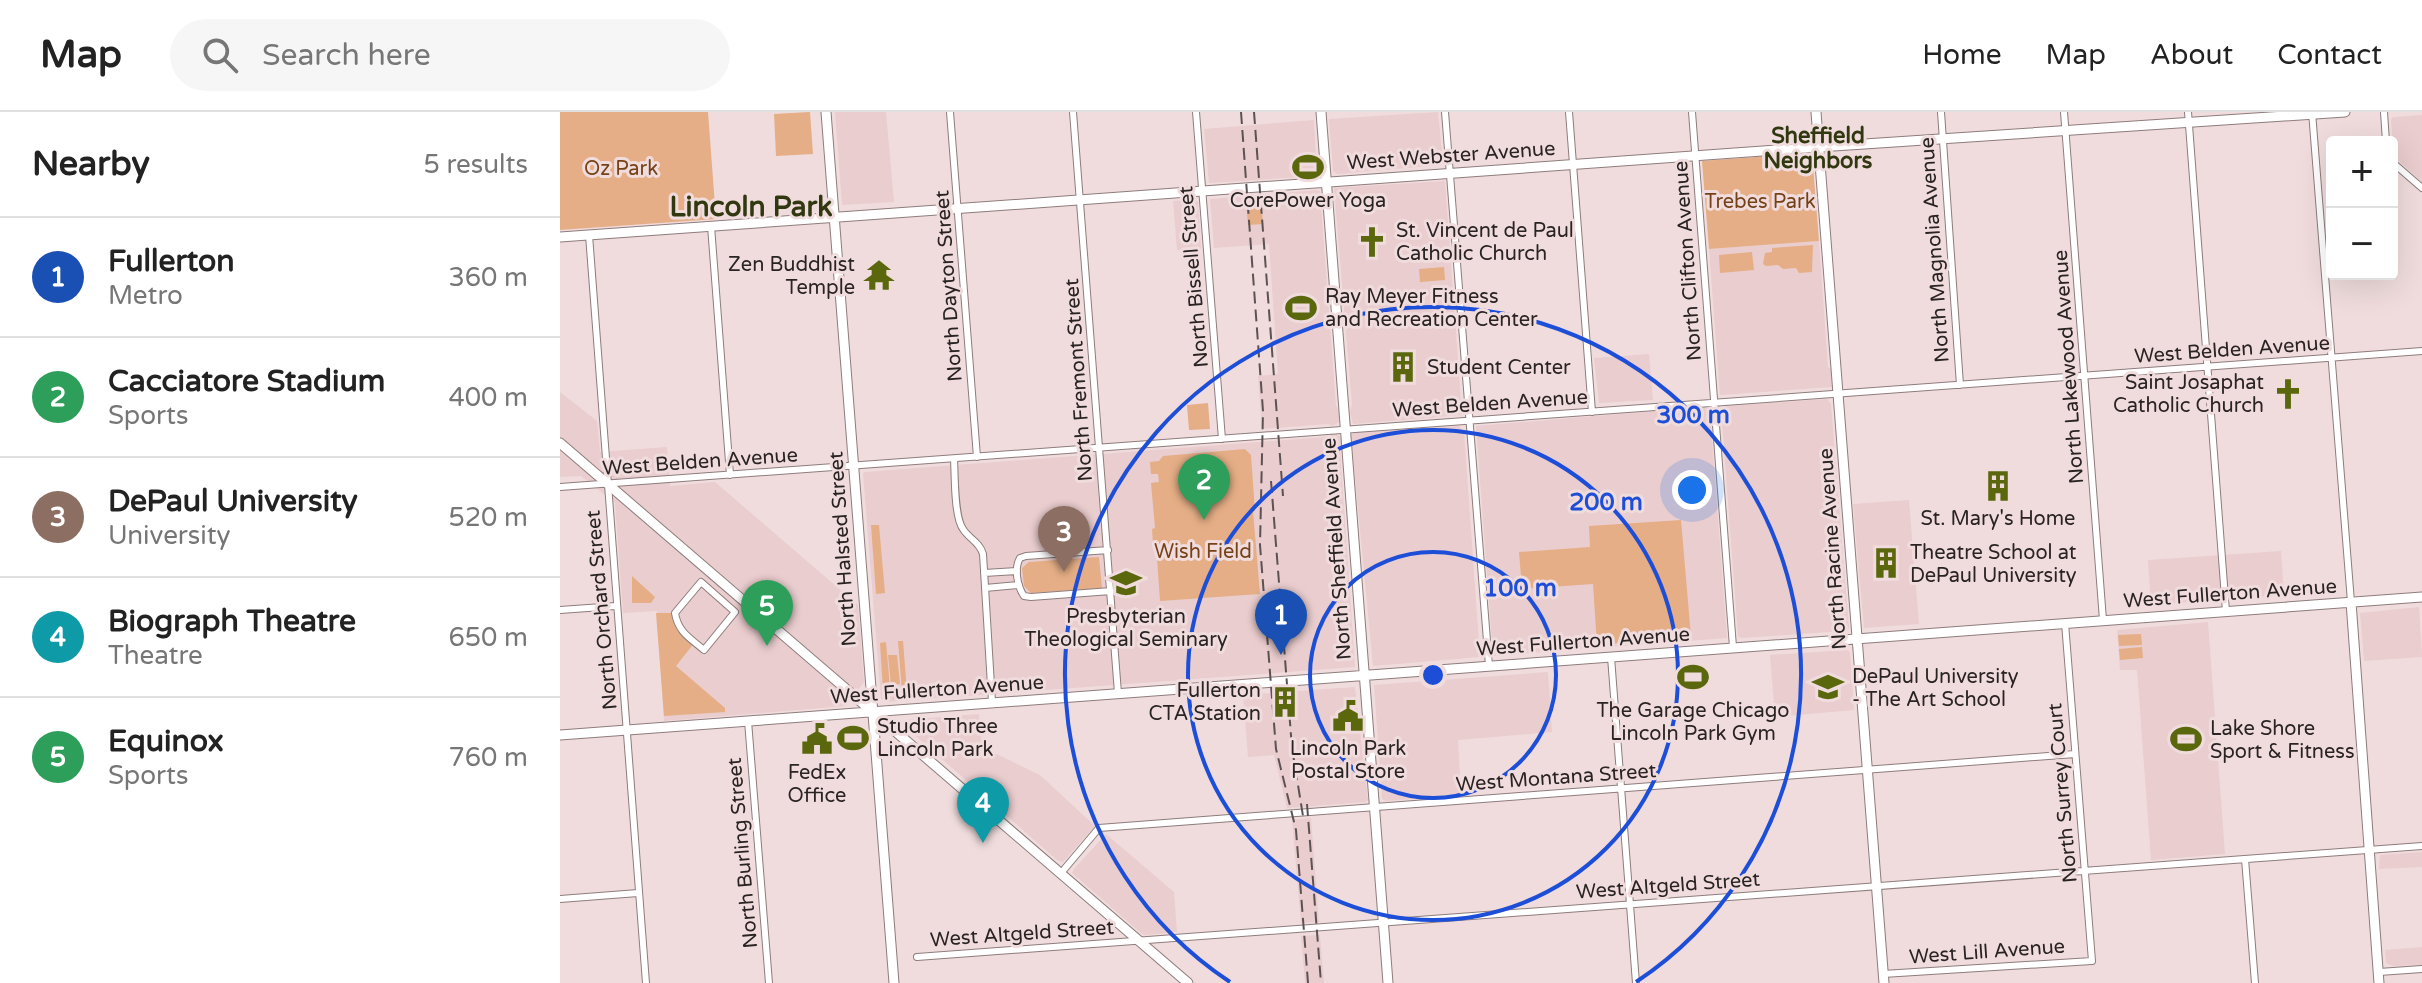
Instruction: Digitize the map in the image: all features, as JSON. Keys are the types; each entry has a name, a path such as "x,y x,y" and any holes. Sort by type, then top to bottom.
{"street":[{"name":"North Halsted Street","path":"826,112 894,983"},
{"name":"North Dayton Street","path":"950,112 977,457"},
{"name":"North Fremont Street","path":"1073,112 1118,693"},
{"name":"North Bissell Street","path":"1196,112 1222,439"},
{"name":"North Sheffield Avenue","path":"1321,112 1388,983"},
{"path":"1445,112 1489,666"},
{"path":"1569,112 1592,412"},
{"name":"North Clifton Avenue","path":"1692,112 1733,647"},
{"name":"North Racine Avenue","path":"1816,112 1884,979"},
{"name":"North Magnolia Avenue","path":"1941,112 1960,385"},
{"name":"North Lakewood Avenue","path":"2064,112 2103,620"},
{"name":"West Webster Avenue","path":"560,237 2065,131 2188,117 2345,112"},
{"path":"2384,112 2386,136"},
{"path":"2312,113 2379,983"},
{"path":"2188,117 2226,611"},
{"path":"2398,167 2422,188"},
{"path":"711,226 730,475"},
{"name":"North Orchard Street","path":"589,235 646,983"},
{"name":"West Belden Avenue","path":"560,487 2422,351"},
{"path":"560,443 1188,983"},
{"path":"954,459 959,522 980,546 992,702"},
{"path":"1108,550 1026,556 1020,558 1017,571 1024,596 1111,591"},
{"path":"984,573 1017,571"},
{"path":"701,582 735,612 704,650 687,638 676,622 675,613 701,582"},
{"path":"985,588 1019,585"},
{"name":"West Fullerton Avenue","path":"560,735 2422,597"},
{"path":"560,610 616,606"},
{"name":"North Surrey Court","path":"2065,623 2092,961"},
{"path":"1611,657 1636,983"},
{"name":"North Burling Street","path":"748,721 769,983"},
{"name":"West Montana Street","path":"1061,873 1099,828 2075,754"},
{"name":"West Altgeld Street","path":"917,957 2422,846"},
{"path":"2245,859 2255,983"},
{"path":"560,899 638,893"},
{"name":"West Lill Avenue","path":"1884,979 2092,961"},
{"path":"2379,972 2422,969"}],"shaded area":[{"path":"835,112 886,112 894,202 842,205"},
{"path":"1438,112 1441,165 1337,174 1333,171 1329,119"},
{"path":"2422,115 2422,182 2398,161 2398,136 2392,136 2393,117"},
{"path":"1314,120 1317,176 1209,183 1204,129"},
{"path":"1445,181 1462,415 1353,424 1334,188"},
{"path":"1320,191 1336,406 1340,422 1332,426 1262,429 1258,376 1278,374 1269,244 1214,248 1210,199"},
{"path":"1193,199 1198,202 1201,249 1177,250 1173,201"},
{"path":"1819,241 1832,387 1720,395 1709,249"},
{"path":"1649,354 1653,400 1599,403 1594,358"},
{"path":"560,392 597,421 600,452 667,447 670,486 715,482 858,605 864,682 846,706 664,721 657,611 623,613 615,503 581,476 560,477"},
{"path":"1827,399 1831,404 1849,628 1845,631 1741,638 1738,636 1721,409 1727,406"},
{"path":"1705,407 1710,412 1727,638 1493,656 1476,426"},
{"path":"1459,426 1464,431 1480,657 1373,666 1351,435 1356,432"},
{"path":"1336,434 1342,445 1355,667 886,702 881,699 863,473"},
{"name":"Theatre School at DePaul University","path":"1909,500 1919,624 1864,628 1853,504"},
{"path":"2281,551 2284,595 2151,605 2148,560"},
{"path":"2419,607 2422,657 2364,661 2360,613"},
{"path":"2208,622 2225,854 2151,860 2137,670 2120,670 2117,630"},
{"path":"1848,650 1854,710 1775,717 1770,655"},
{"path":"1548,672 1552,732 1458,740 1461,795 1382,799 1374,685"},
{"path":"1355,687 1368,800 1287,808 1274,755 1248,757 1243,695"},
{"path":"979,714 982,747 1040,775 1095,826 1063,862 902,724 905,720"},
{"path":"1311,818 1319,922 1301,923 1292,820"},
{"path":"1106,834 1174,892 1177,932 1142,934 1072,873"},
{"path":"2422,852 2422,867 2379,869 2380,855"},
{"path":"1320,935 1324,983 1305,983 1301,936"},
{"path":"2422,947 2422,965 2393,966 2386,963 2385,950"}],"green space":[{"name":"Oz Park","path":"560,112 708,112 716,219 560,230"},
{"path":"810,112 813,154 776,156 774,114"},
{"name":"Trebes Park","path":"1812,153 1819,241 1709,249 1702,161"},
{"path":"1261,200 1263,224 1248,225 1246,201"},
{"path":"1813,245 1812,272 1799,273 1796,268 1783,269 1778,265 1763,264 1765,253 1772,252 1772,248"},
{"path":"1752,252 1754,270 1720,273 1719,255"},
{"path":"1444,267 1445,280 1420,282 1419,269"},
{"path":"1208,403 1210,429 1189,430 1187,405"},
{"name":"Wish Field","path":"1245,449 1251,455 1260,594 1160,601 1156,544 1153,544 1152,529 1155,528 1151,483 1159,482 1158,474 1151,474 1150,462 1159,461 1163,456"},
{"path":"1681,520 1691,637 1597,645 1593,584 1522,589 1519,552 1590,547 1589,526"},
{"path":"871,525 879,525 885,593 876,594"},
{"path":"1099,557 1102,588 1031,593 1024,586 1022,568 1029,562"},
{"path":"632,576 655,597 651,603 632,603"},
{"path":"656,613 675,613 676,622 695,642 676,666 725,708 725,712 664,716"},
{"path":"2141,634 2142,645 2119,646 2118,635"},
{"path":"898,641 903,641 910,697 893,699 895,692 902,691"},
{"path":"886,642 890,688 883,690 880,643"},
{"path":"2142,647 2143,658 2120,660 2119,649"},
{"path":"888,655 897,655 900,684 891,685"}],"railway":[{"path":"1241,112 1263,411 1260,545 1276,749 1296,830 1308,983"},
{"path":"1254,112 1283,496"},
{"path":"1271,481 1292,748 1303,816"},
{"path":"1307,804 1321,983"}],"place":[{"name":"CorePower Yoga","path":"1308,167"},
{"name":"St. Vincent de Paul Catholic Church","path":"1372,242"},
{"name":"Zen Buddhist Temple","path":"879,275"},
{"name":"Ray Meyer Fitness and Recreation Center","path":"1301,308"},
{"name":"Student Center","path":"1403,367"},
{"name":"Saint Josaphat Catholic Church","path":"2288,394"},
{"name":"St. Mary's Home","path":"1998,486"},
{"name":"Cacciatore Stadium","path":"1204,520"},
{"name":"Theatre School at DePaul University","path":"1886,563"},
{"name":"DePaul University","path":"1064,572"},
{"name":"Presbyterian Theological Seminary","path":"1126,583"},
{"name":"Equinox","path":"767,646"},
{"name":"Fullerton","path":"1281,655"},
{"name":"The Garage Chicago Lincoln Park Gym","path":"1693,677"},
{"name":"DePaul University - The Art School","path":"1828,687"},
{"name":"Fullerton CTA Station","path":"1285,702"},
{"name":"Lincoln Park Postal Store","path":"1348,716"},
{"name":"Studio Three Lincoln Park","path":"853,738"},
{"name":"FedEx Office","path":"817,739"},
{"name":"Lake Shore Sport & Fitness","path":"2186,739"},
{"name":"Biograph Theatre","path":"983,843"}],"district":[{"name":"Sheffield Neighbors","path":"1818,148"},
{"name":"Lincoln Park","path":"751,206"}]}
